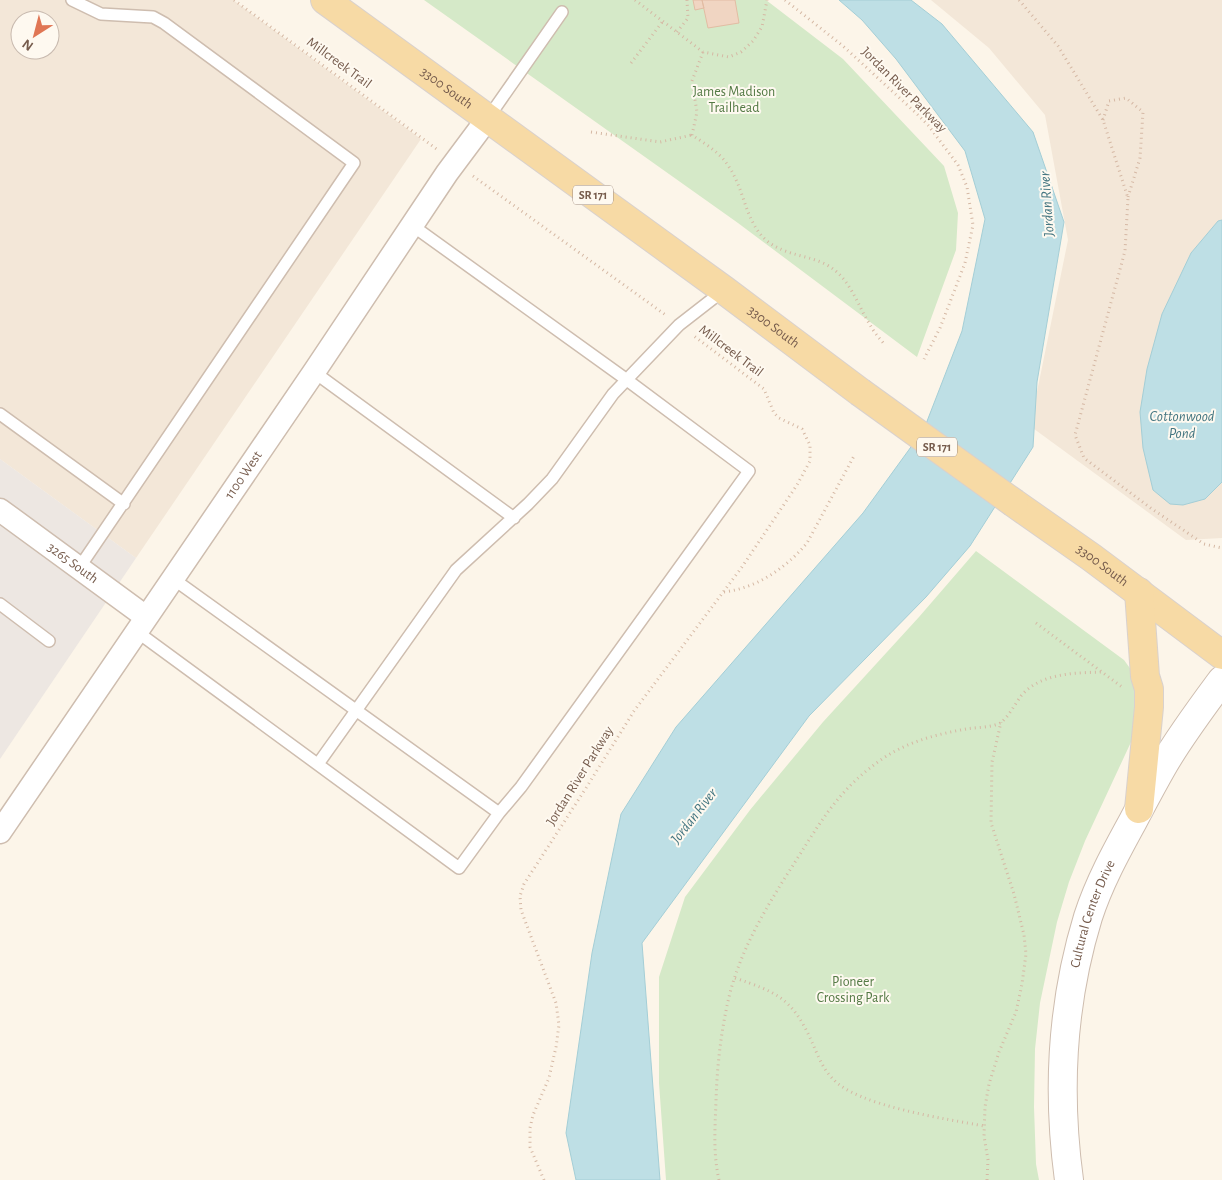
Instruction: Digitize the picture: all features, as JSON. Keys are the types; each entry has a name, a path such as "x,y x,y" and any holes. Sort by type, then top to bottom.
{"main road":[{"name":"3300 South","path":"325,0 724,290 860,392 1139,592 1222,655"},
{"path":"1139,592 1144,676 1149,689 1149,708 1139,809"}],"street":[{"name":"1100 West","path":"0,832 314,372 447,173 488,118"},
{"name":"3265 South","path":"0,510 79,568 141,624"},
{"name":"Cultural Center Drive","path":"1069,1180 1064,1145 1062,1085 1064,1045 1069,1001 1088,915 1110,861 1164,762 1222,680"}],"lane":[{"path":"72,0 90,4 101,14 152,17 164,23 354,163 79,568"},
{"path":"488,118 562,12"},
{"path":"141,624 318,764 460,868 499,813 521,787 749,471 627,380 412,226"},
{"path":"318,764 456,570 514,518 552,479 613,394 679,325 724,290"},
{"path":"314,372 514,518"},
{"path":"0,414 124,504"},
{"path":"172,578 499,813"},
{"path":"0,604 49,641"}],"path":[{"name":"Millcreek Trail","path":"234,0 430,143"},
{"path":"635,0 703,52 729,57 741,52 762,27 767,0"},
{"path":"677,32 688,18 687,0"},
{"name":"Jordan River Parkway","path":"785,0 843,46 928,126 958,165 967,187 973,225 965,263 940,328 924,360"},
{"path":"1019,0 1058,46 1103,120 1128,198"},
{"path":"631,63 663,20"},
{"path":"692,135 697,112 692,81 703,52"},
{"path":"1103,120 1109,101 1126,98 1143,112 1140,158 1128,198 1125,250 1075,436 1084,458 1152,509 1204,544 1222,548"},
{"path":"591,132 660,142 692,135 707,145 727,163 738,184 751,222 768,241 789,253 827,265 843,278 857,299 869,324 885,344"},
{"name":"Millcreek Trail","path":"483,183 764,389 774,413 779,418 802,429 810,445 810,461 805,472 761,540 724,592"},
{"path":"724,592 736,591 762,581 800,551 807,543 854,456"},
{"name":"Jordan River Parkway","path":"544,1180 530,1146 530,1128 533,1115 548,1078 556,1047 559,1025 556,1003 520,910 520,896 524,884 634,711 724,592"},
{"path":"1036,623 1126,690"},
{"path":"986,1180 988,1160 984,1126 989,1084 999,1052 1016,1012 1026,954 1024,935 1014,894 991,823 992,762 1002,722 1022,694 1035,685 1053,677 1101,672"},
{"path":"719,1180 714,1158 717,1066 729,995 743,956 766,910 830,808 846,788 864,773 887,756 936,734 992,726 1002,722"},
{"path":"735,978 769,990 780,996 794,1009 808,1032 821,1063 833,1080 848,1091 880,1103 984,1126"}],"shaded area":[{"path":"0,0 233,0 421,139 136,558 0,459"},
{"path":"931,0 1222,0 1222,538 1186,540 1030,426 1068,240 1045,115 989,48"},
{"path":"0,459 136,558 0,759"}],"green space":[{"name":"James Madison Trailhead","path":"424,0 766,0 843,59 944,166 958,213 956,250 917,357 738,223"},
{"name":"Pioneer Crossing Park","path":"976,551 1124,660 1137,678 1138,727 1085,841 1069,882 1057,922 1040,1003 1035,1049 1034,1107 1036,1164 1039,1180 666,1180 659,1083 659,977 685,897 750,810 823,722 919,617"}],"water":[{"name":"Jordan River","path":"839,0 911,0 942,24 1033,132 1064,222 1037,382 1033,447 970,546 926,597 809,716 642,943 660,1180 576,1180 566,1133 592,953 621,814 676,727 863,513 924,429 962,331 985,219 965,151 896,59 862,20"},
{"name":"Cottonwood Pond","path":"1222,220 1222,482 1205,499 1183,505 1170,504 1153,490 1143,448 1140,412 1147,369 1162,314 1191,253 1218,221"}],"building":[{"path":"693,0 702,0 704,8 695,10"},
{"path":"702,0 735,0 739,23 708,28"}]}
